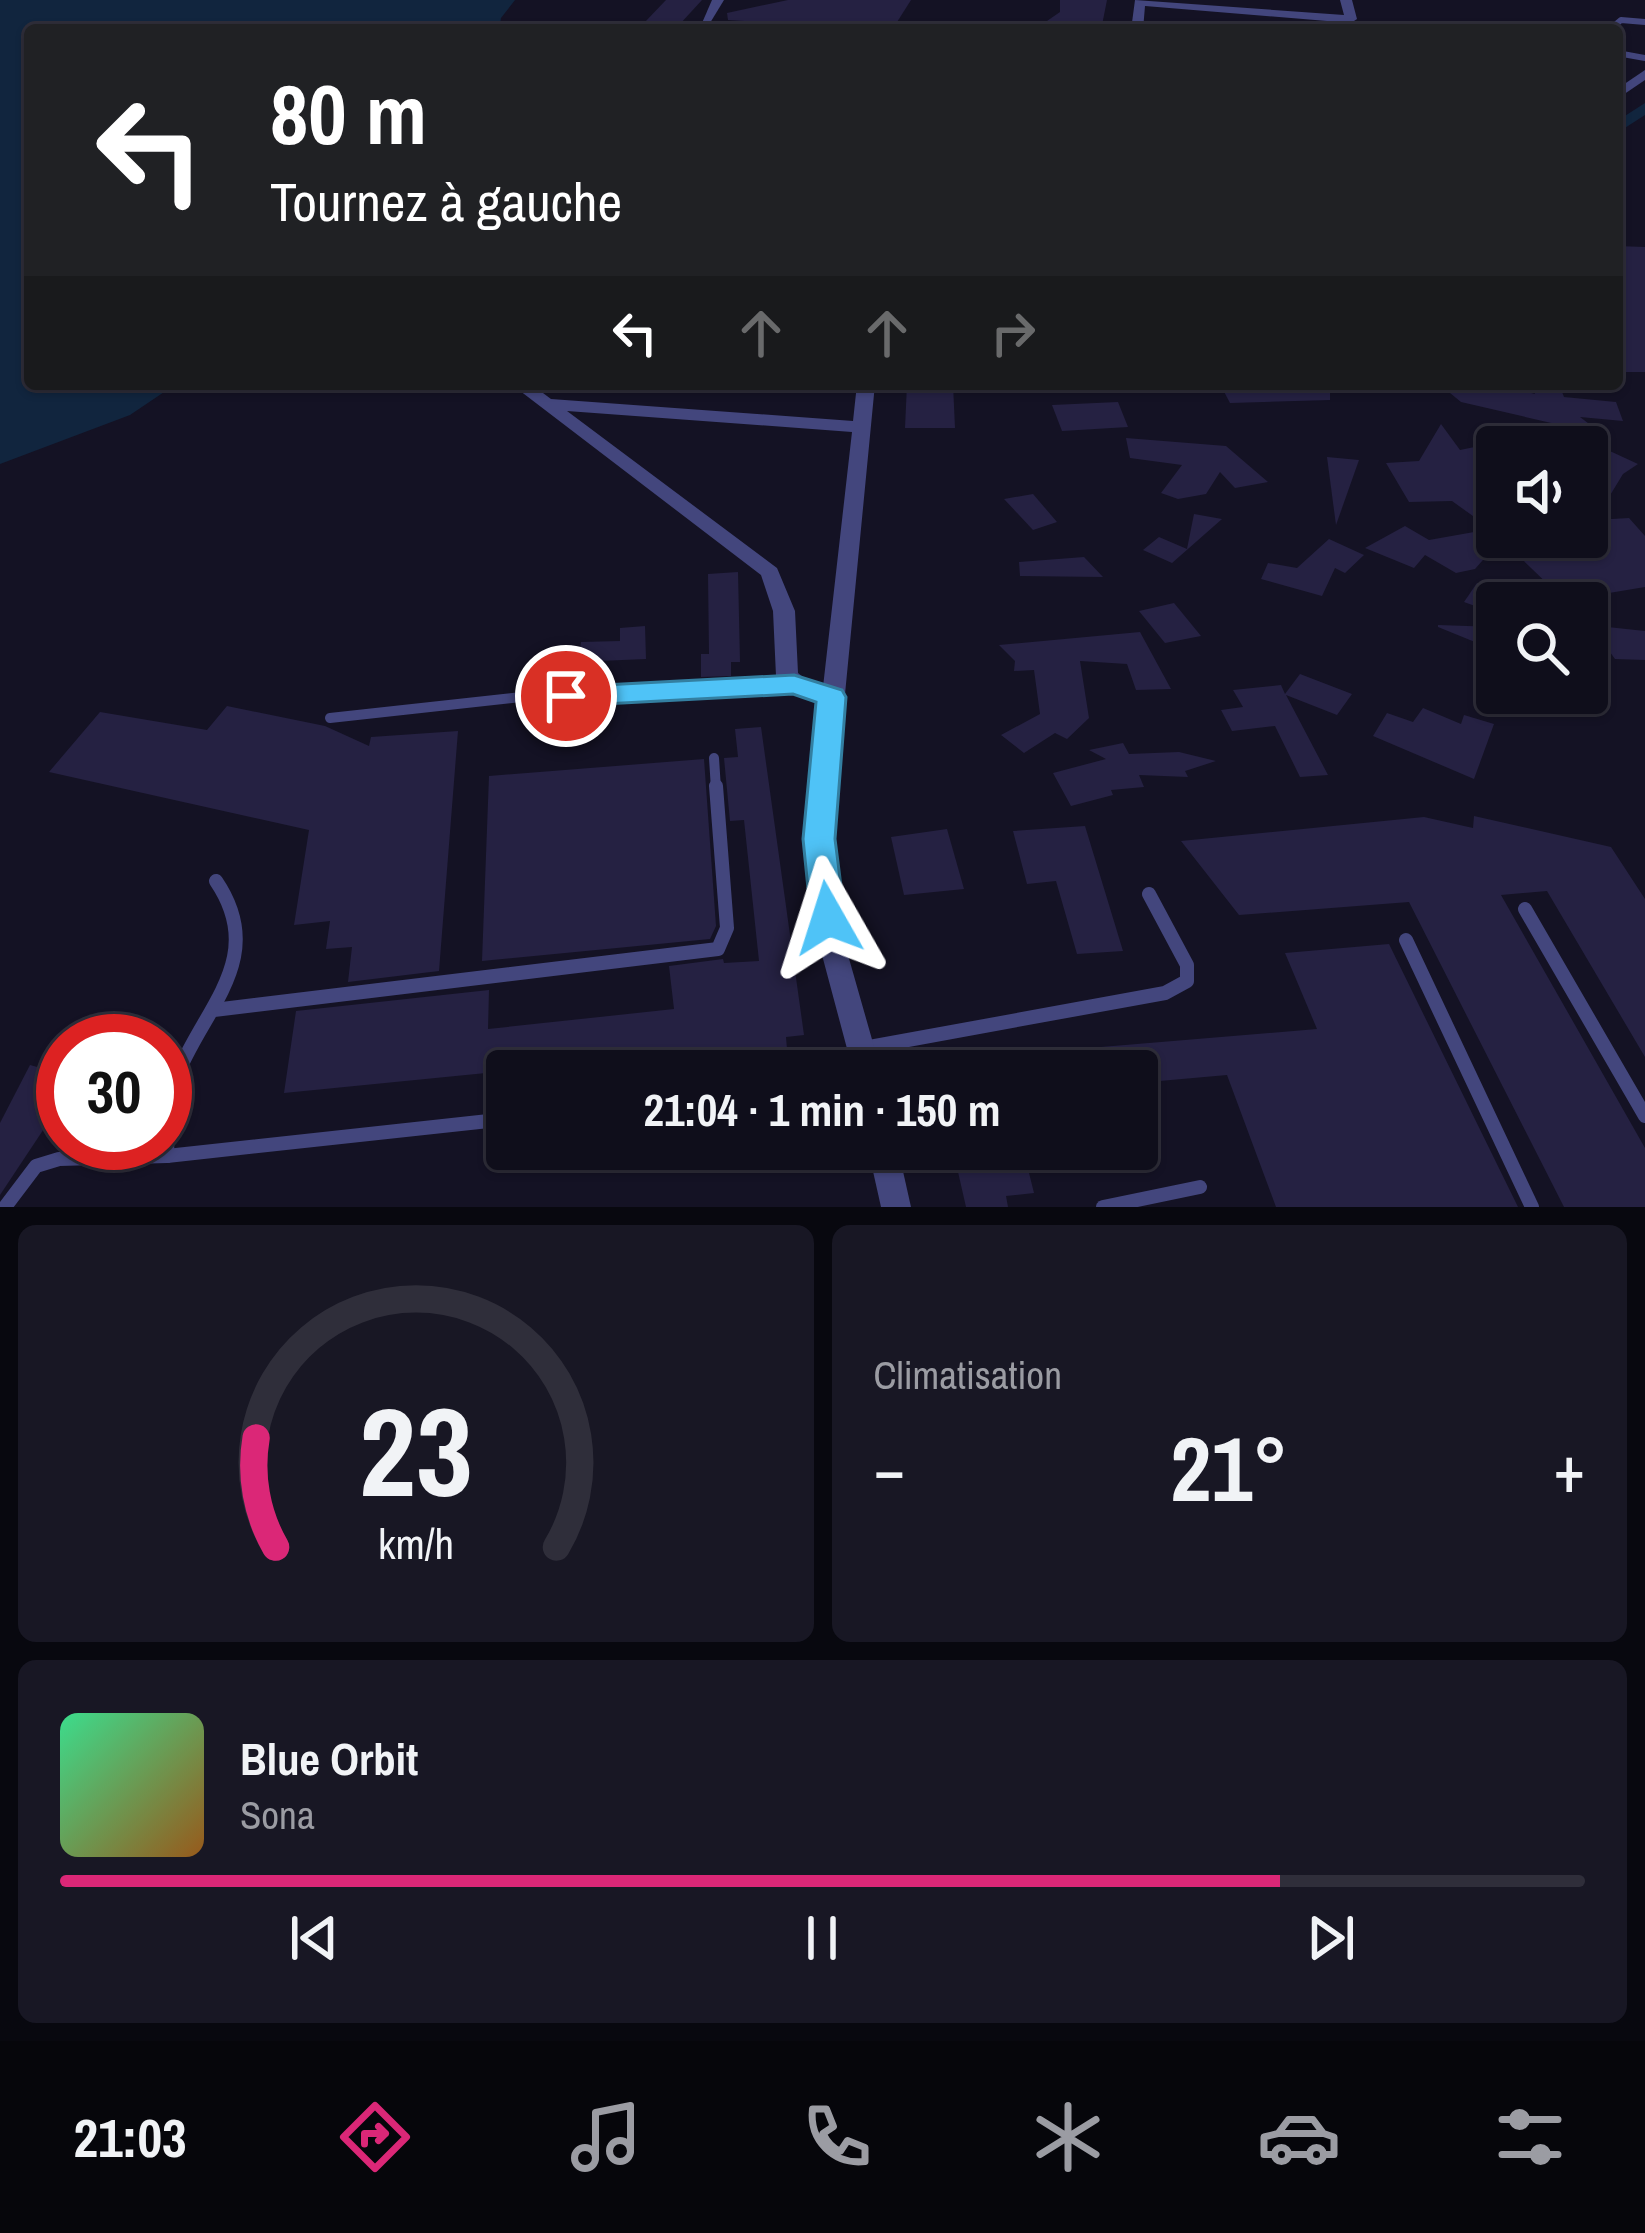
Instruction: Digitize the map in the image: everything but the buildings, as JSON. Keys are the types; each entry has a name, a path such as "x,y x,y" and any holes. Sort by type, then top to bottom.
{"street":[{"path":"706,20 718,0"},
{"path":"1137,24 1139,2 1353,24 1346,0"},
{"path":"528,390 770,572 780,591 787,676 794,685 832,697"},
{"path":"863,1050 835,955 819,839 865,390"},
{"path":"548,404 862,427"},
{"path":"888,1170 896,1207"}],"lane":[{"path":"1616,24 1621,20 1645,22"},
{"path":"330,718 521,698 794,685"},
{"path":"214,1010 718,949 727,928 714,758"},
{"path":"192,1050 214,1010 239,942 239,918 229,895 215,881"},
{"path":"911,1050 1165,993 1187,981 1187,965 1149,894"},
{"path":"1525,909 1645,1116"},
{"path":"1406,940 1532,1207"},
{"path":"192,1153 486,1121"},
{"path":"5,1207 36,1166"},
{"path":"1103,1207 1200,1187"}],"water":[{"path":"0,0 515,0 500,24 24,24 24,390 167,390 130,415 0,464"}],"waterway":[{"path":"1623,124 1645,108"}],"route":[{"path":"566,696 794,685 832,697 819,839 828,918"}]}
